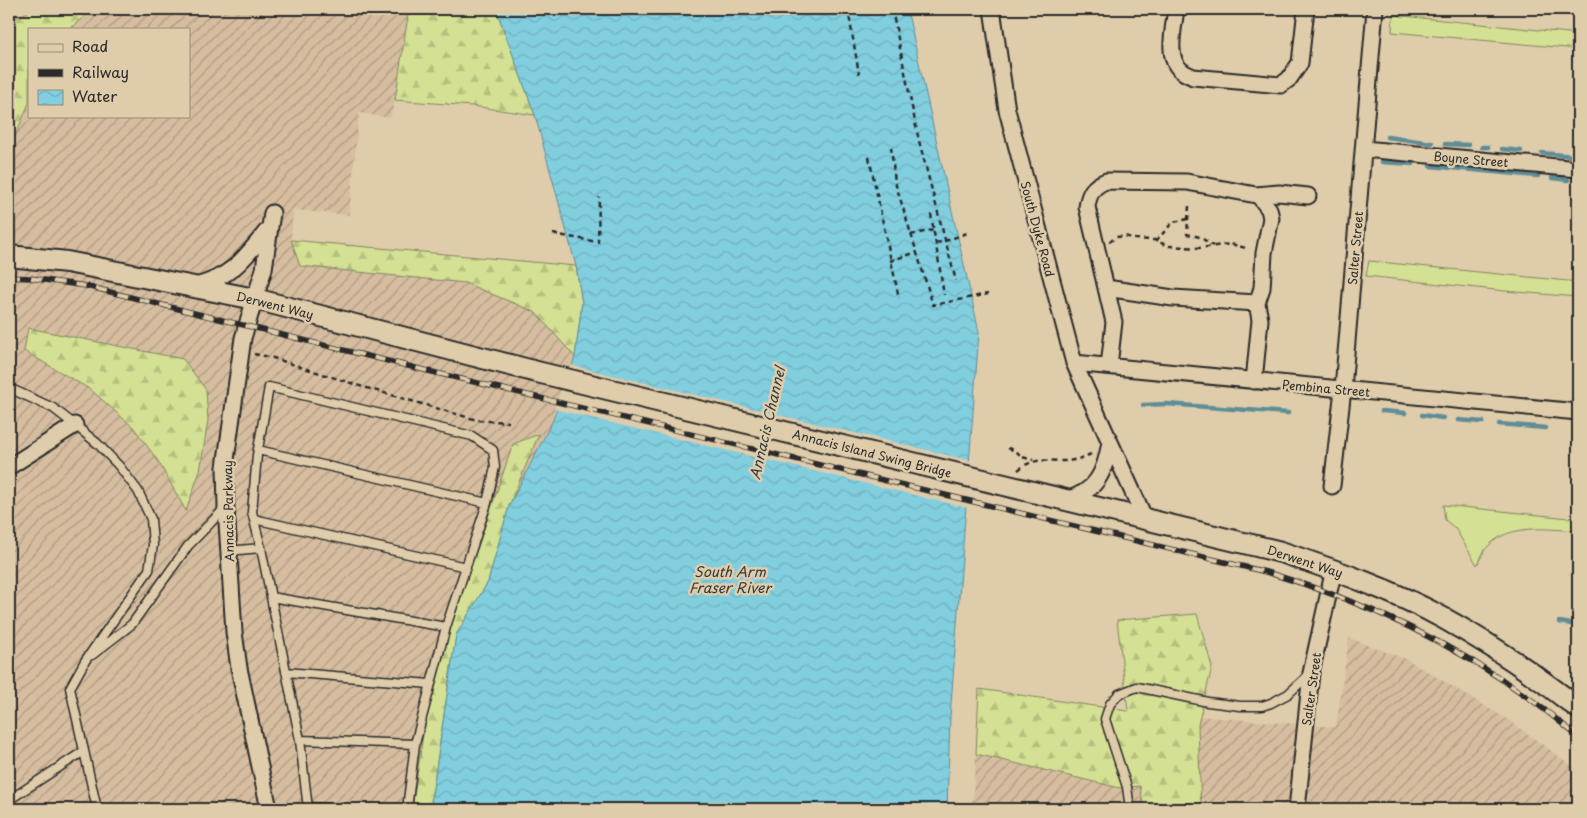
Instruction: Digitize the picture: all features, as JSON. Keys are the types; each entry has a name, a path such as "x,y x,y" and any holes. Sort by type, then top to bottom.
{"main road":[{"name":"Derwent Way","path":"9,256 68,262 196,286 255,299 537,372"},
{"name":"Annacis Island Swing Bridge","path":"537,372 1009,478"},
{"name":"Derwent Way","path":"1009,478 1065,500 1282,552 1382,588 1444,618 1509,658 1578,708"}],"street":[{"name":"South Dyke Road","path":"992,9 1007,110 1074,363 1146,519"},
{"path":"1176,9 1172,51 1175,62 1181,71 1193,77 1280,85 1296,72 1300,63 1306,9"},
{"name":"Salter Street","path":"1332,486 1343,389 1375,9"},
{"name":"Boyne Street","path":"1364,149 1578,169"},
{"path":"1109,366 1114,322 1087,207 1089,195 1096,185 1106,181 1187,182 1258,195 1280,193 1308,196"},
{"path":"1254,381 1260,320 1257,303 1262,288 1264,252 1271,218 1269,209 1258,195"},
{"name":"Annacis Parkway","path":"196,286 212,282 227,274 240,263 272,220 264,269 246,324 240,352 225,467 228,551 234,632 239,668 269,809"},
{"path":"1106,288 1173,298 1257,303"},
{"name":"Pembina Street","path":"1074,363 1578,412"},
{"path":"9,467 75,424"},
{"path":"1065,500 1086,492 1096,482 1105,465 1110,442"},
{"name":"Salter Street","path":"1297,809 1311,673 1334,570"}],"lane":[{"path":"347,809 307,808 300,740 262,548 252,512 258,450 269,387 472,436 493,450 496,467 487,503 446,627 415,744 407,809"},
{"path":"9,388 53,408 98,444 119,466 138,491 151,519 153,545 149,570 85,661 70,688 97,809"},
{"path":"258,450 487,503"},
{"path":"85,661 132,624 188,546 226,507"},
{"path":"254,519 466,567"},
{"path":"228,551 262,548"},
{"path":"271,597 446,627"},
{"path":"286,672 430,684"},
{"path":"1130,809 1127,787 1105,719 1110,704 1120,694 1137,687 1208,702 1240,706 1262,706 1288,694 1311,673"},
{"path":"300,740 415,744"},
{"path":"9,800 84,751"}],"path":[{"path":"848,9 859,74"},
{"path":"892,9 919,141 956,281"},
{"path":"891,147 895,182 933,305 988,294"},
{"path":"869,157 899,298"},
{"path":"553,234 598,242 599,197"},
{"path":"1189,206 1187,234 1200,237 1212,246"},
{"path":"931,214 944,295"},
{"path":"1156,241 1174,222 1188,219"},
{"path":"911,234 933,230"},
{"path":"936,243 970,232"},
{"path":"1096,246 1117,237 1125,236 1156,241 1169,246 1199,248 1231,244 1264,252"},
{"path":"890,261 917,252"},
{"path":"240,352 270,357 360,386 477,420 509,422"},
{"path":"1008,448 1034,461 1066,461 1080,459 1093,453"},
{"path":"1009,478 1034,461"}],"shaded area":[{"path":"92,9 409,9 395,100 390,118 359,113 349,215 293,210 291,240 576,266 575,357 553,420 509,506 488,582 456,635 430,809 9,809 9,151 28,105 28,118 190,118 190,28 71,28"},
{"path":"1349,638 1408,660 1510,721 1575,768 1578,771 1578,809 972,809 976,754 1120,788 1128,711 1336,727"}],"green space":[{"path":"34,9 92,9 71,28 28,28 28,105 9,151 9,21"},
{"path":"409,9 496,9 535,115 472,106 395,100"},
{"path":"1393,15 1578,34 1578,49 1392,32"},
{"path":"291,240 576,266 582,303 575,357 535,312 465,283 300,266"},
{"path":"1369,261 1578,282 1578,297 1366,276"},
{"path":"28,328 183,359 206,390 208,420 200,471 186,511 158,461 134,428 91,390 24,351"},
{"path":"539,434 509,506 488,582 456,635 430,809 412,809 424,728 447,637 513,444"},
{"path":"1443,505 1578,519 1578,531 1527,529 1503,535 1484,551 1477,565 1455,528 1445,520"},
{"path":"1197,614 1212,667 1198,725 1201,809 1144,809 1140,786 1120,788 976,754 979,689 1128,711 1117,620"}],"water":[{"name":"South Arm Fraser River","path":"496,9 907,9 979,332 950,717 947,809 430,809 456,635 488,582 509,506 553,420 575,357 582,303 576,266 535,115"}],"pier":[{"path":"570,365 972,461 968,508 554,409"}],"waterway":[{"path":"1387,137 1432,143"},
{"path":"1445,144 1469,145"},
{"path":"1482,147 1488,147"},
{"path":"1502,149 1521,151"},
{"path":"1542,153 1573,156"},
{"path":"1382,162 1413,164"},
{"path":"1430,166 1538,176"},
{"path":"1552,178 1568,180"},
{"path":"1143,405 1167,404 1288,413"},
{"path":"1382,411 1405,413"},
{"path":"1422,415 1443,418"},
{"path":"1458,420 1483,422"},
{"path":"1499,424 1546,428"},
{"path":"1559,622 1578,625"}],"railway":[{"path":"9,277 86,286 424,370 1266,572 1350,601 1431,638 1470,659 1507,683 1578,737"}],"water label":[{"name":"Annacis Channel","path":"767,423"}]}
